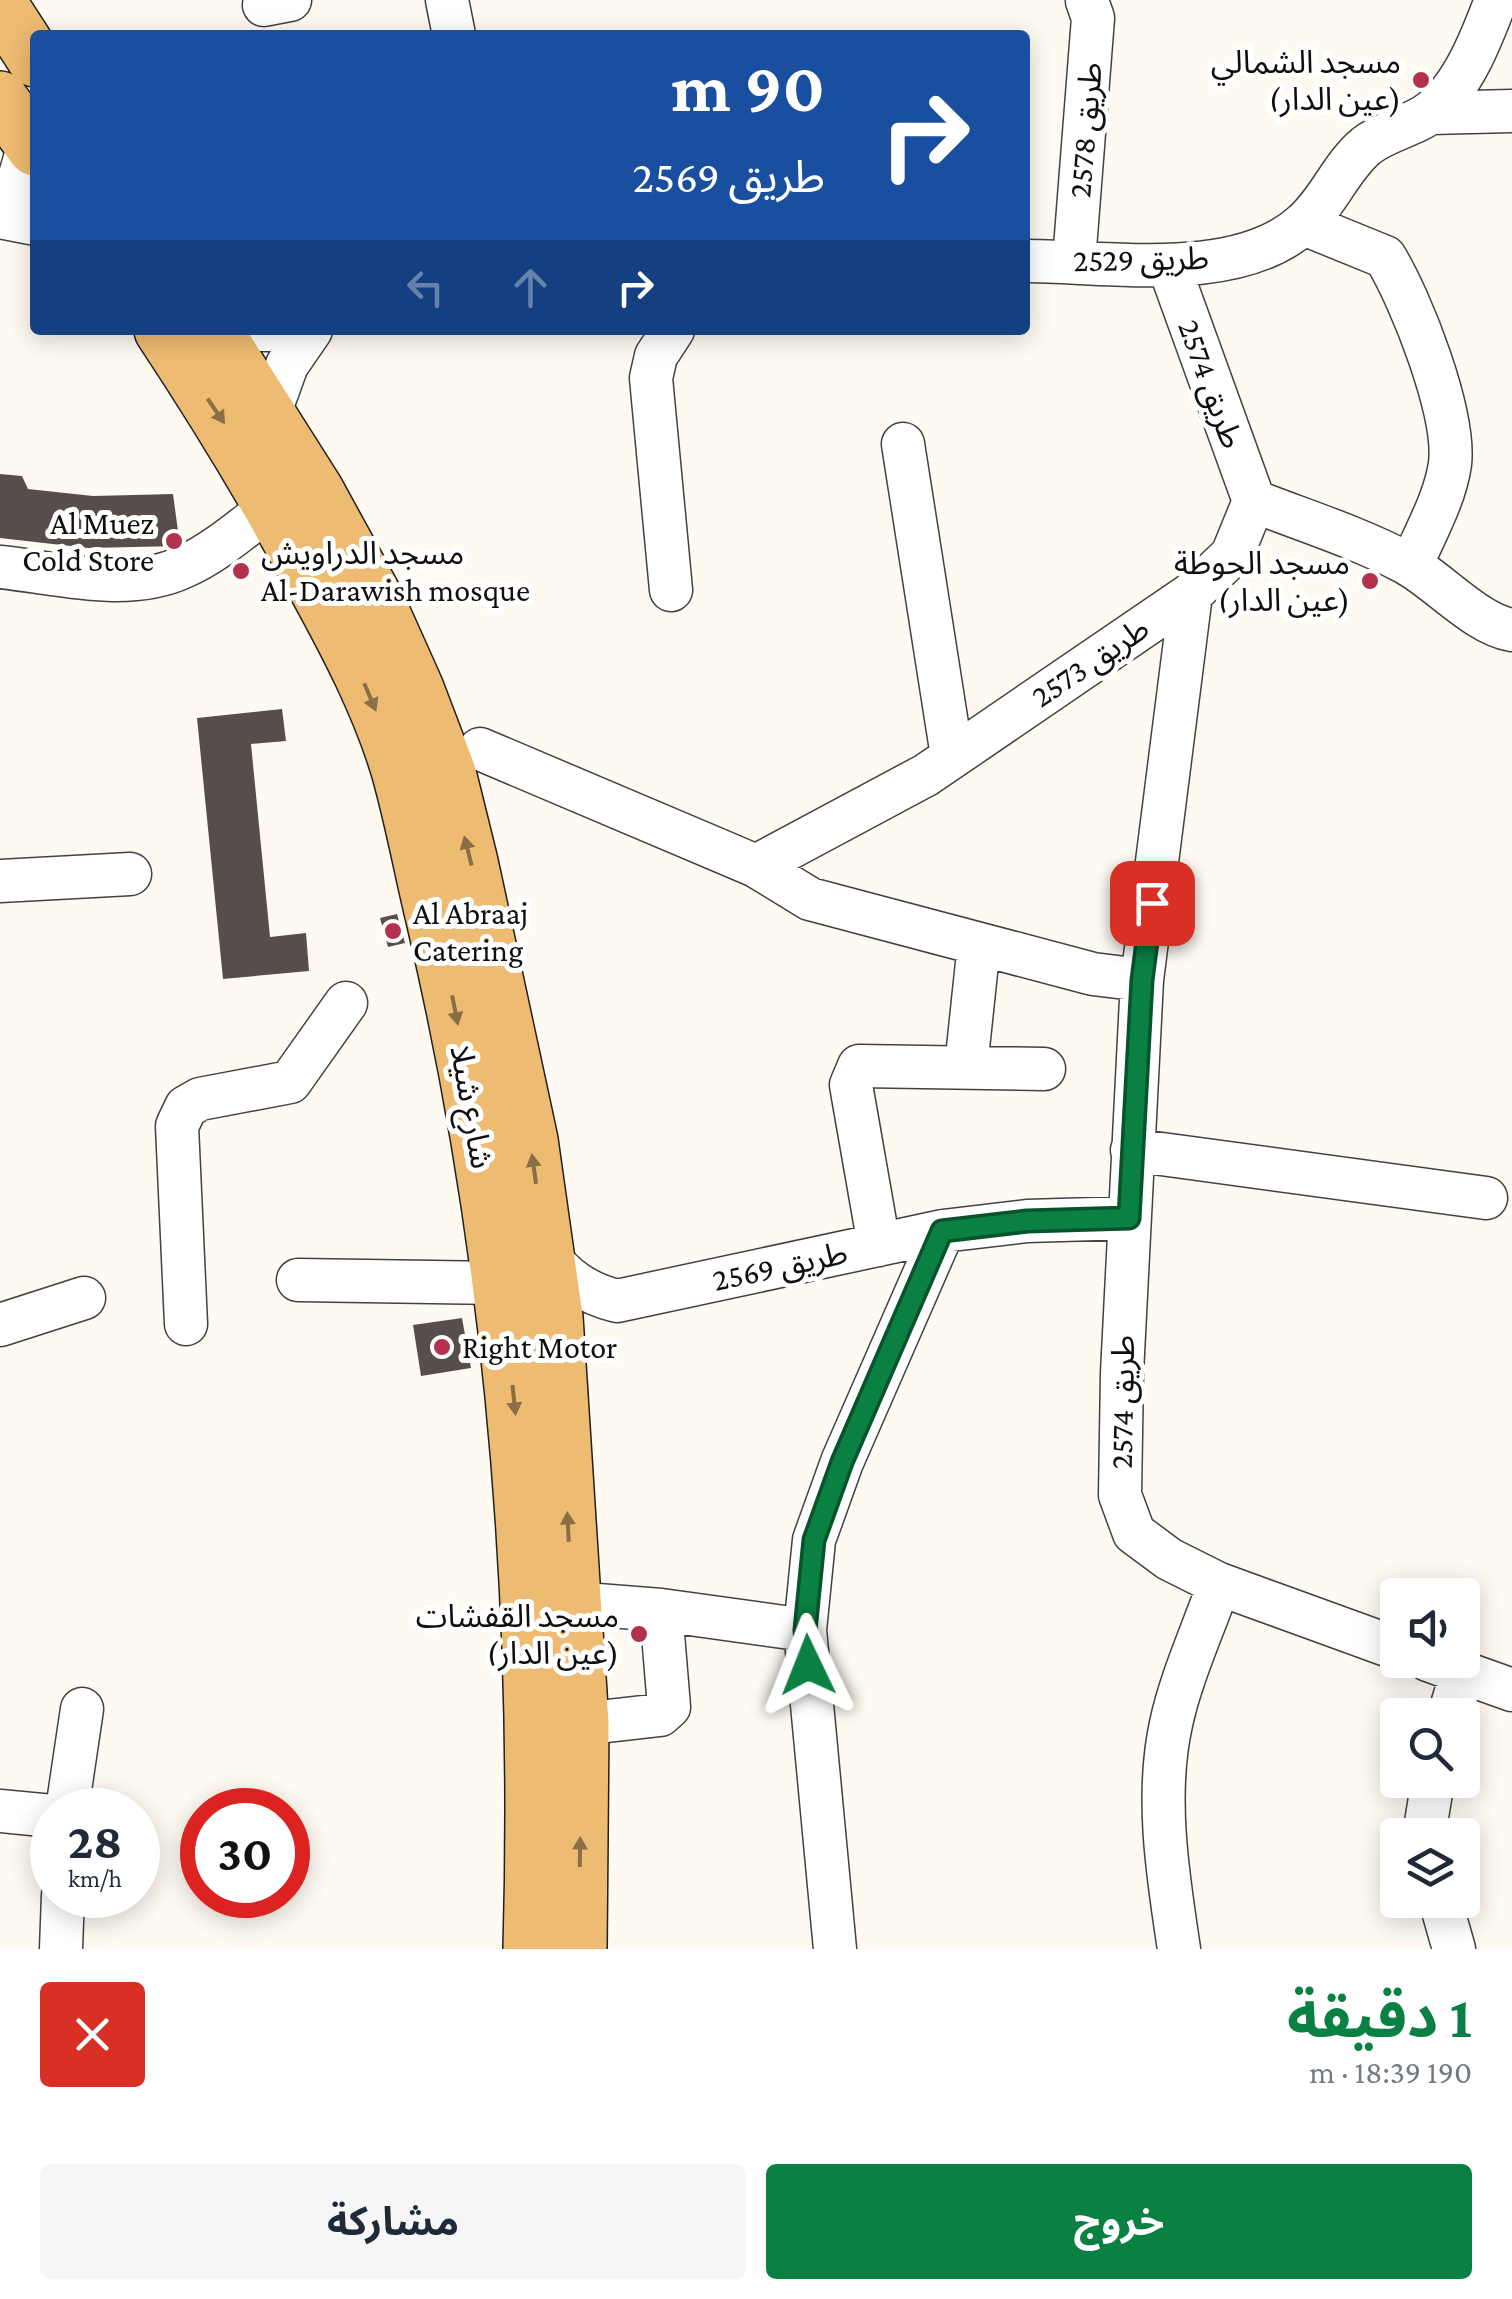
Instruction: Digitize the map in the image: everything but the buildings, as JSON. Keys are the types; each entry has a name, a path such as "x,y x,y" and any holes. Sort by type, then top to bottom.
{"main road":[{"path":"0,5 30,50"},
{"name":"شارع شيلا","path":"165,335 272,506 370,695 399,769 453,998 478,1132 514,1397 530,1604 535,1813 531,1949"},
{"name":"شارع شيلا","path":"217,335 316,491 378,604 448,773 530,1140 558,1356 580,1724 579,1949"}],"street":[{"path":"447,0 453,30"},
{"name":"طريق 2578","path":"1074,262 1094,18 1087,0"},
{"name":"طريق 2529","path":"1030,261 1169,266 1246,254 1282,240 1304,224 1359,152 1382,133 1430,113 1455,86 1496,0"},
{"path":"1430,113 1512,112"},
{"path":"0,208 18,182 22,129"},
{"path":"0,217 30,223"},
{"path":"1304,224 1385,257 1429,359 1448,425 1450,462 1444,488 1411,566"},
{"name":"طريق 2574","path":"1169,266 1254,502"},
{"path":"270,416 287,365 308,335"},
{"path":"669,335 656,356 651,378 671,590"},
{"path":"903,444 952,756"},
{"path":"1254,502 1358,539 1411,566 1474,610 1512,630"},
{"name":"طريق 2573","path":"756,866 895,793 1191,594 1232,554 1254,502"},
{"path":"0,567 120,580 150,578 202,557 272,506"},
{"name":"طريق 2574","path":"1191,594 1142,980 1120,1495 1134,1532 1169,1559 1219,1584 1380,1642"},
{"path":"480,749 756,866 810,899 1093,974 1142,980"},
{"path":"0,880 130,874"},
{"path":"966,1068 979,944"},
{"path":"186,1324 176,1126 186,1107 200,1099 290,1082 346,1003"},
{"path":"879,1245 852,1085 860,1066 1044,1069"},
{"path":"1132,1150 1486,1198"},
{"name":"طريق 2569","path":"616,1301 942,1231 1027,1221 1129,1218"},
{"path":"835,1949 805,1630 814,1540 842,1462 942,1231"},
{"path":"546,1253 569,1280 616,1301"},
{"path":"298,1280 499,1283"},
{"path":"0,1325 84,1298"},
{"path":"558,1356 616,1301"},
{"path":"1179,1949 1168,1882 1165,1758 1172,1721 1219,1584"},
{"path":"572,1602 805,1630"},
{"path":"580,1724 660,1715 669,1707 661,1610"},
{"path":"1478,1678 1512,1690"},
{"path":"71,1788 82,1709"},
{"path":"0,1811 30,1814"},
{"path":"60,1949 62,1918"},
{"path":"1445,1918 1454,1949"}],"place":[{"name":"مسجد الشمالي (عين الدار)","path":"1421,80"},
{"name":"Al Muez Cold Store","path":"174,541"},
{"name":"مسجد الدراويش Al-Darawish mosque","path":"241,571"},
{"name":"مسجد الحوطة (عين الدار)","path":"1370,581"},
{"name":"Al Abraaj Catering","path":"393,931"},
{"name":"Right Motor","path":"442,1347"},
{"name":"مسجد القفشات (عين الدار)","path":"639,1634"}],"route":[{"path":"808,1665 805,1630 814,1540 842,1462 942,1231 982,1224 1129,1218 1142,980 1152,903"}]}
